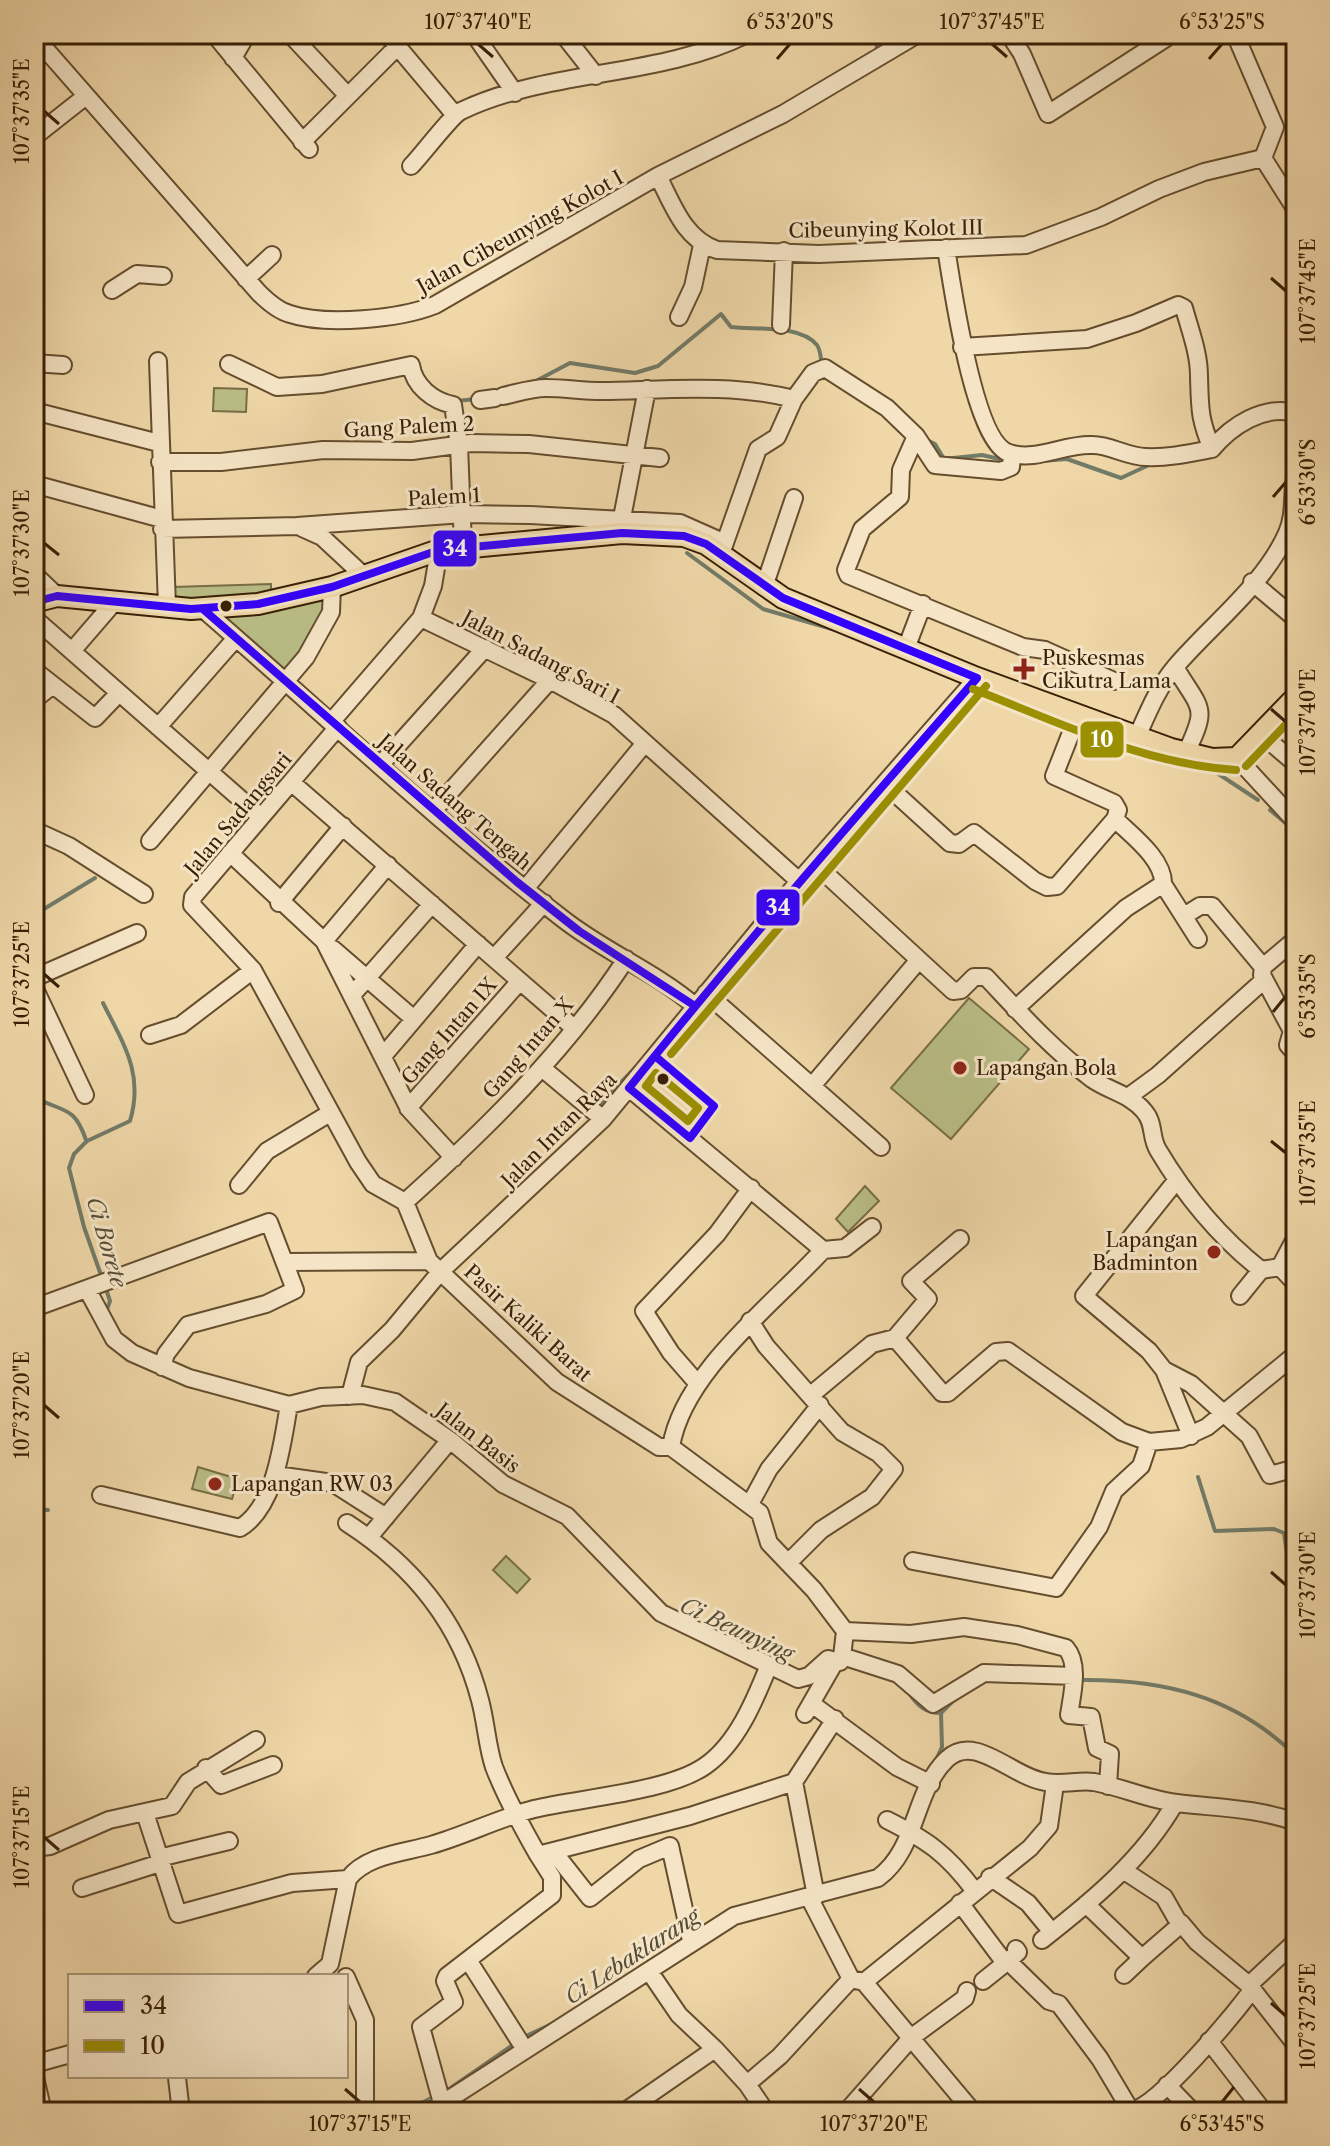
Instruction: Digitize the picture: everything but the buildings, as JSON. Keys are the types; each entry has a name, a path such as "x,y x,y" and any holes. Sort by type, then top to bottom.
{"main road":[{"path":"34,602 57,596 204,610 258,604 332,587 439,550 463,546 622,533 691,537 723,549 764,587 977,678 1186,753 1212,759 1237,758 1296,697"}],"street":[{"path":"214,34 306,146 393,40 455,115"},
{"path":"233,58 247,34"},
{"path":"290,34 348,96"},
{"path":"474,34 515,93"},
{"path":"563,34 596,76"},
{"path":"411,166 455,115 515,93 668,60 747,34"},
{"path":"1009,34 1022,54 1048,114 1166,38 1164,34"},
{"path":"1235,34 1275,127 1263,158 1296,210"},
{"name":"Jalan Cibeunying Kolot I","path":"34,36 269,303 294,316 345,319 416,312 435,305 658,176 783,114 908,37"},
{"path":"34,137 86,96"},
{"name":"Cibeunying Kolot III","path":"702,245 717,250 819,254 1026,245 1101,217 1159,189 1204,172 1263,158"},
{"path":"658,176 687,231 702,245 691,291 679,317"},
{"path":"946,248 962,347 995,443 1012,454 1052,452 1076,444 1095,444 1144,457 1212,449 1229,429 1240,422 1275,412 1296,413"},
{"path":"781,325 784,251"},
{"path":"246,279 272,255"},
{"path":"112,290 137,274 163,276"},
{"path":"962,347 1087,339 1178,305 1184,308 1196,349 1199,376 1197,399 1212,449"},
{"path":"34,363 63,365"},
{"path":"229,364 277,387 322,384 412,370 431,396 453,405 459,445 463,546"},
{"path":"158,366 167,606"},
{"path":"723,549 758,449 777,437 794,399 813,373 825,368 887,408 916,436 931,462 939,467 972,466 1001,471 1011,467 1012,454"},
{"path":"492,398 542,388 762,391 794,399"},
{"path":"622,518 647,389"},
{"path":"34,411 159,443"},
{"path":"916,436 901,470 900,497 862,529 846,570 848,575 1023,647 1045,650 1114,681"},
{"name":"Gang Palem 2","path":"160,462 221,462 323,450 412,451 459,445 529,444 660,458"},
{"path":"1137,737 1162,685 1175,667 1252,582 1286,536 1293,519 1291,491 1296,473"},
{"name":"Palem 1","path":"34,484 162,524 297,526 463,514 622,518 680,523 723,549"},
{"path":"764,587 794,498"},
{"path":"297,526 322,537 364,576"},
{"path":"421,618 433,586 439,550"},
{"path":"34,574 57,596"},
{"path":"1252,582 1296,619"},
{"path":"150,841 285,682 320,636 331,612 332,587"},
{"path":"72,651 116,600"},
{"path":"907,646 923,604"},
{"name":"Jalan Sadang Tengah","path":"204,610 525,889 591,939 700,1000 812,1086 881,1147"},
{"path":"34,618 261,817"},
{"name":"Jalan Sadang Sari I","path":"421,618 550,680 614,715 799,881"},
{"name":"Jalan Sadangsari","path":"253,970 191,902 421,618"},
{"path":"158,727 236,638"},
{"path":"381,764 485,648"},
{"path":"1175,667 1201,709 1202,719 1186,753"},
{"path":"34,670 95,718 119,693"},
{"name":"Jalan Intan Raya","path":"350,1396 359,1362 392,1330 435,1266 603,1119 799,881 977,678"},
{"path":"433,811 550,680"},
{"path":"34,700 53,685"},
{"path":"885,784 950,843 959,844 974,833 1047,887 1057,886 1115,819 1118,810 1114,803 1054,776 1078,715"},
{"path":"1261,734 1296,764"},
{"path":"525,889 645,743"},
{"path":"1237,758 1296,822"},
{"path":"291,782 574,1028"},
{"path":"1115,819 1151,856 1163,876 1163,884 1198,939"},
{"path":"279,903 343,826"},
{"path":"36,835 69,846 144,894"},
{"path":"230,853 279,903 414,1019"},
{"path":"815,864 953,991 961,990 974,977 986,977 1046,1041 1095,1081 1128,1097 1149,1117 1154,1145 1176,1181 1223,1240 1261,1270"},
{"path":"325,942 388,865"},
{"path":"1015,1009 1126,908 1163,884"},
{"path":"494,958 544,903"},
{"path":"353,994 432,904"},
{"path":"1184,916 1200,906 1212,906 1263,974 1279,1002 1292,1031 1288,1045 1296,1054"},
{"path":"34,978 137,933"},
{"path":"1128,1097 1158,1075 1296,939"},
{"path":"325,942 408,1108 454,1158"},
{"path":"383,1056 478,944"},
{"name":"Gang Intan X","path":"405,1202 454,1158 542,1068 626,959"},
{"path":"812,1086 918,961"},
{"path":"150,1035 181,1025 253,970 330,1113 373,1184 405,1202 435,1266 287,1262"},
{"name":"Gang Intan IX","path":"408,1108 520,981"},
{"path":"34,987 85,1095"},
{"path":"542,1068 603,1119"},
{"path":"629,1088 823,1250"},
{"path":"239,1185 267,1151 330,1113"},
{"path":"1176,1181 1084,1296 1149,1351 1164,1370 1191,1436"},
{"path":"698,1384 671,1353 644,1311 717,1234 751,1188"},
{"path":"34,1308 269,1222 287,1262 296,1288 294,1292 266,1304 188,1325 163,1364"},
{"path":"671,1447 698,1384 750,1321 823,1250 845,1248 872,1227"},
{"path":"1280,1267 1296,1237"},
{"path":"927,1782 876,1752 835,1719 809,1709 840,1659 845,1631 814,1590 769,1543 765,1523 750,1504 769,1469 815,1400 872,1344 895,1338 928,1299 911,1281 960,1239"},
{"name":"Pasir Kaliki Barat","path":"435,1266 557,1382 659,1447 671,1447 706,1476 750,1504"},
{"path":"1240,1296 1261,1270 1280,1267"},
{"path":"1280,1267 1296,1284"},
{"name":"Jalan Basis","path":"96,1286 101,1318 114,1339 132,1353 213,1387 289,1405 321,1397 350,1396 382,1397 395,1402 450,1440 503,1484 567,1516 661,1613 798,1679 809,1676 823,1661 840,1659"},
{"path":"750,1321 766,1346 842,1432 893,1465 893,1473 872,1497 821,1530 788,1563"},
{"path":"895,1338 942,1393 948,1393 996,1352 1008,1351 1122,1432 1149,1442 1191,1436 1225,1415 1296,1354"},
{"path":"1164,1370 1191,1384 1249,1436 1270,1475 1296,1468"},
{"path":"101,1495 240,1528 254,1514 276,1475 289,1405"},
{"path":"369,1537 450,1440"},
{"path":"913,1561 1056,1588 1099,1527 1110,1497 1141,1466 1149,1442"},
{"path":"276,1475 333,1483 386,1517"},
{"path":"347,1523 369,1537 426,1587 465,1654 480,1699 493,1764 515,1814 545,1853 590,1898 639,1859 670,1846 690,1937"},
{"path":"845,1631 911,1634 964,1627 1017,1635 1068,1650 1074,1676 1069,1715 1091,1717 1097,1748 1110,1754 1108,1786"},
{"path":"840,1659 898,1674 933,1704 984,1673 1074,1676"},
{"path":"145,1813 178,1914 292,1883 348,1879 373,1860 433,1844 515,1814 631,1791 704,1767 742,1723 769,1665"},
{"path":"545,1853 690,1816 794,1782 835,1719"},
{"path":"34,1848 50,1846 109,1820 172,1806 188,1782 206,1768 256,1740"},
{"path":"545,1853 552,1877 552,1895 445,1979 454,2002 421,2027 437,2101 521,2043 571,2024 649,1971 690,1937 734,1916 878,1878 891,1868 927,1782 948,1758 970,1749 981,1751 1023,1777 1055,1784 1092,1782 1175,1803 1225,1805 1296,1822"},
{"path":"206,1768 221,1785 273,1765"},
{"path":"794,1782 814,1894 858,1980 912,2037 964,2109"},
{"path":"747,2084 858,1980 1030,1848 1049,1826 1055,1784"},
{"path":"990,1877 1028,1903 1047,1936 1155,1839 1175,1803"},
{"path":"887,1820 930,1842 951,1860 974,1890"},
{"path":"82,1888 159,1860 229,1841"},
{"path":"1123,1870 1164,1897 1197,1942 1251,1987 1296,2045"},
{"path":"318,1974 330,1964 348,1879"},
{"path":"960,1903 1049,2001 1059,2004 1100,2059 1120,2098 1131,2111 1138,2110 1167,2085 1209,2041 1251,1987 1296,1941"},
{"path":"1086,1904 1142,1958"},
{"path":"1124,1975 1181,1923"},
{"path":"983,1981 1010,1958"},
{"path":"468,1960 521,2043"},
{"path":"330,1964 343,1974"},
{"path":"649,1971 679,2015 747,2084 766,2112"},
{"path":"348,1981 365,2020 364,2108"},
{"path":"846,2112 912,2037 965,1998 967,1991"},
{"path":"1209,2041 1264,2112"},
{"path":"624,2112 715,2049"},
{"path":"34,2064 68,2055"},
{"path":"34,2073 43,2112"},
{"path":"177,2078 181,2109"},
{"path":"1167,2085 1193,2112"}],"green space":[{"path":"214,388 247,389 246,412 213,411"},
{"path":"271,584 271,596 173,601 172,587"},
{"path":"328,592 328,610 284,677 213,611"},
{"name":"Lapangan Bola","path":"969,998 1029,1049 951,1139 891,1088"},
{"path":"865,1186 879,1201 848,1232 836,1219"},
{"name":"Lapangan RW 03","path":"198,1467 238,1479 232,1499 192,1489"},
{"path":"506,1556 530,1579 517,1593 493,1570"}],"shaded area":[{"path":"442,2091 444,2097 417,2112 112,2112 175,2107 411,2108"}],"waterway":[{"path":"876,34 877,51"},
{"path":"534,382 570,363 635,373 658,366 721,314 731,327 777,329 809,338 817,345 822,363"},
{"path":"457,401 476,399"},
{"path":"925,439 935,444 944,459 982,455 1008,461"},
{"path":"1017,463 1067,459 1121,478 1149,465"},
{"path":"687,553 763,609 839,631"},
{"path":"973,693 975,690 1067,724"},
{"path":"1079,727 1166,759 1214,771 1258,800"},
{"path":"894,786 908,770"},
{"path":"828,866 887,795"},
{"path":"1270,810 1296,832"},
{"path":"34,915 95,878"},
{"path":"721,994 817,878"},
{"name":"Ci Borete","path":"102,1278 84,1227 69,1168 74,1154 87,1141 130,1121 134,1104 130,1060 103,1003"},
{"path":"597,1107 635,1068"},
{"path":"34,1097 72,1115 86,1140"},
{"name":"Ci Borete","path":"105,1286 110,1301 106,1312"},
{"path":"1198,1477 1215,1531 1274,1529 1284,1533 1296,1615"},
{"path":"34,1509 48,1510"},
{"name":"Ci Beunying","path":"1080,1680 1140,1683 1196,1695 1248,1719 1273,1735 1296,1756"},
{"name":"Ci Beunying","path":"909,1693 922,1708 935,1713 941,1713 957,1697"},
{"name":"Ci Lebaklarang","path":"935,1762 942,1747 941,1713"},
{"name":"Ci Lebaklarang","path":"693,1932 710,1923"},
{"name":"Ci Lebaklarang","path":"670,1948 686,1937"},
{"name":"Ci Lebaklarang","path":"524,2037 556,2022"},
{"name":"Ci Lebaklarang","path":"445,2092 517,2042"}],"transit line":[{"name":"34","path":"34,602 57,596 191,609 258,604 332,587 439,550 622,533 684,536 706,544 783,598 977,678 757,932 671,1036 629,1088 690,1138 714,1106 655,1056"},
{"name":"34","path":"204,610 517,882 579,931 695,1006"},
{"name":"10","path":"671,1054 986,686"},
{"name":"10","path":"973,689 1069,728 1134,750 1201,766 1236,770"},
{"name":"10","path":"1246,766 1296,714"},
{"name":"10","path":"656,1073 698,1108 688,1121 646,1086 656,1073"}],"place":[{"name":"Puskesmas Cikutra Lama","path":"1024,669"},
{"name":"Lapangan Bola","path":"960,1068"},
{"name":"Lapangan Badminton","path":"1214,1252"},
{"name":"Lapangan RW 03","path":"215,1484"}]}
